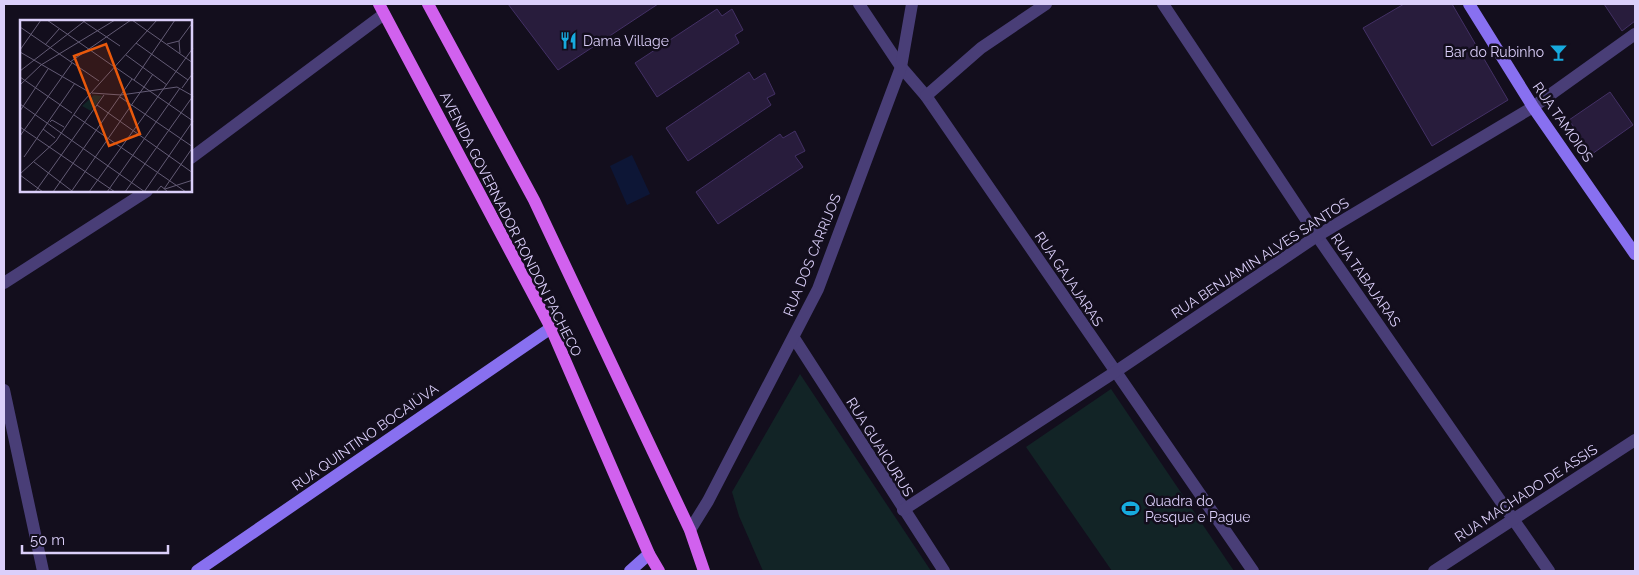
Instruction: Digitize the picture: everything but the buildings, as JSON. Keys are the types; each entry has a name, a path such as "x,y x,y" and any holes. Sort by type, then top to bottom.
{"main road":[{"name":"AVENIDA GOVERNADOR RONDON PACHECO","path":"428,4 534,200 690,530 704,571"},
{"name":"AVENIDA GOVERNADOR RONDON PACHECO","path":"381,9 551,328 649,554 659,571"}],"street":[{"name":"RUA GAJAJARAS","path":"859,4 901,67 926,96 1253,571"},
{"name":"RUA DOS CARRIJOS","path":"690,530 708,501 794,338 818,288 901,67 912,4"},
{"path":"926,96 981,48 1046,4"},
{"name":"RUA TABAJARAS","path":"1162,4 1317,236 1549,571"},
{"name":"RUA TAMOIOS","path":"1469,4 1533,107 1635,254"},
{"path":"192,157 381,9"},
{"name":"RUA BENJAMIN ALVES SANTOS","path":"903,510 1115,372 1317,236 1533,107 1635,34"},
{"path":"4,283 145,192"},
{"name":"RUA QUINTINO BOCAIÚVA","path":"198,571 551,328"},
{"name":"RUA GUAICURUS","path":"794,338 944,571"},
{"path":"4,390 43,571"},
{"name":"RUA MACHADO DE ASSIS","path":"1434,571 1635,440"},
{"path":"630,571 649,554"}],"shaded area":[{"path":"800,374 931,571 763,571 739,516 732,492"},
{"name":"Quadra do Pesque e Pague","path":"1111,389 1234,571 1112,571 1026,447"}],"water":[{"path":"632,155 650,194 627,205 610,166"}],"place":[{"name":"Dama Village","path":"569,41"},
{"name":"Bar do Rubinho","path":"1558,52"},
{"name":"Quadra do Pesque e Pague","path":"1131,509"}]}
